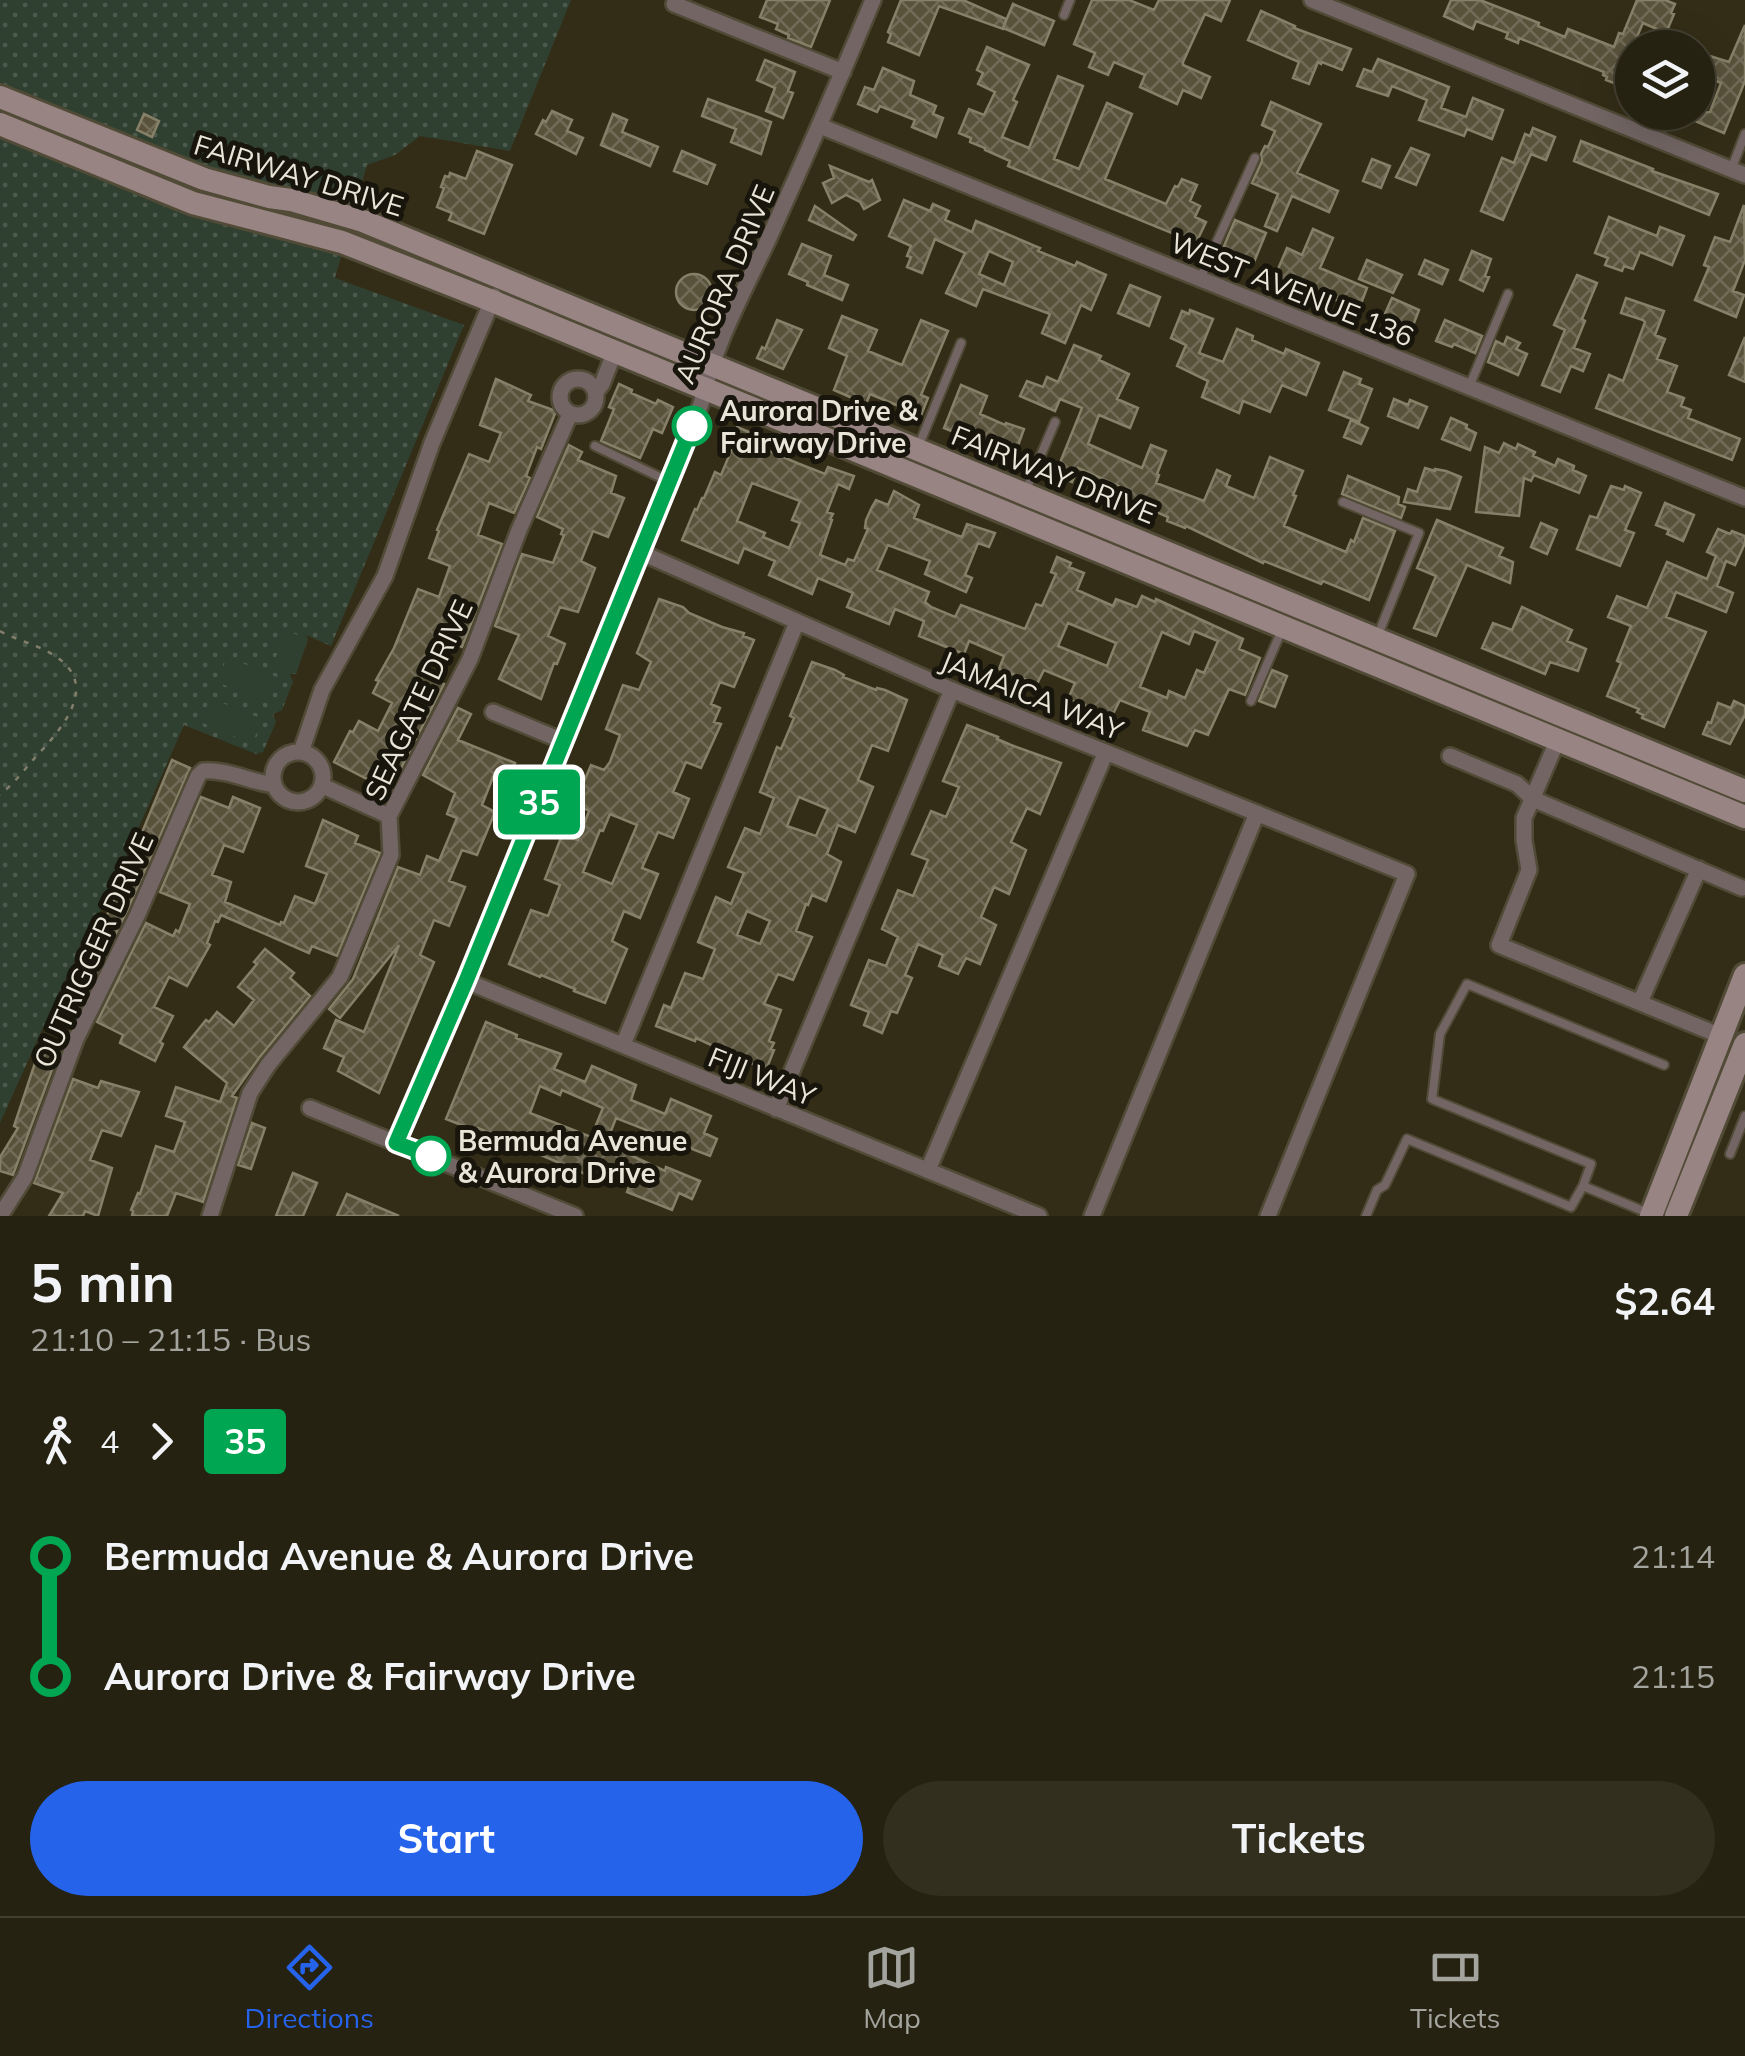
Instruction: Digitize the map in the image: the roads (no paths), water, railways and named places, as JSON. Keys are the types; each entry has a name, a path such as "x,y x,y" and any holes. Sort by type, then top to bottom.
{"street":[{"name":"AURORA DRIVE","path":"396,1143 642,553 727,330 873,0"},
{"path":"1312,0 1738,173"},
{"path":"674,4 843,72"},
{"name":"FAIRWAY DRIVE","path":"0,97 204,179 363,222 615,351 709,377 918,450 1024,494 1073,527 1284,626 1745,818"},
{"name":"FAIRWAY DRIVE","path":"0,124 193,203 342,242 497,291 1073,527 1377,639 1745,791"},
{"name":"WEST AVENUE 136","path":"820,126 1745,498"},
{"path":"301,752 322,690 385,576 432,443 497,291"},
{"name":"SEAGATE DRIVE","path":"596,392 589,382 572,380 560,393 560,399 570,414 582,415 592,409 615,351"},
{"name":"SEAGATE DRIVE","path":"210,1216 250,1093 340,977 391,855 389,816 470,659 519,530 570,414"},
{"name":"JAMAICA WAY","path":"642,553 952,690 1408,874 1268,1216"},
{"path":"623,1046 797,622"},
{"path":"776,1108 952,690"},
{"path":"493,712 563,741"},
{"path":"1567,717 1524,818 1529,870 1498,945 1721,1036"},
{"path":"301,752 321,766 323,786 314,797 299,802 283,798 273,776 278,761 301,752"},
{"path":"928,1170 1106,752"},
{"path":"1450,756 1517,784 1533,799 1742,888"},
{"name":"OUTRIGGER DRIVE","path":"0,1216 24,1177 76,1039 137,916 198,776 213,770 274,784"},
{"path":"323,786 389,816"},
{"path":"1092,1216 1257,814"},
{"path":"1640,1002 1698,869"},
{"path":"1651,1215 1745,974"},
{"name":"FIJI WAY","path":"466,981 1038,1216"},
{"path":"1676,1216 1745,1044"},
{"path":"310,1108 550,1211 575,1216"}],"lane":[{"path":"1064,15 1070,0"},
{"path":"1738,173 1745,134"},
{"path":"1200,279 1254,158"},
{"path":"1470,387 1508,294"},
{"path":"918,450 961,343"},
{"path":"1024,494 1054,422"},
{"path":"595,446 670,482"},
{"path":"1343,502 1419,534 1377,639"},
{"path":"1251,701 1284,626"},
{"path":"1366,1216 1407,1140 1571,1207 1583,1186 1590,1164 1432,1098 1440,1034 1467,984 1664,1065"},
{"path":"1730,1154 1745,1116"},
{"path":"1686,1129 1705,1144"},
{"path":"1583,1186 1651,1215"}],"place":[{"name":"Aurora Drive & Fairway Drive","path":"692,426"},
{"name":"Bermuda Avenue & Aurora Drive","path":"431,1156"}]}
